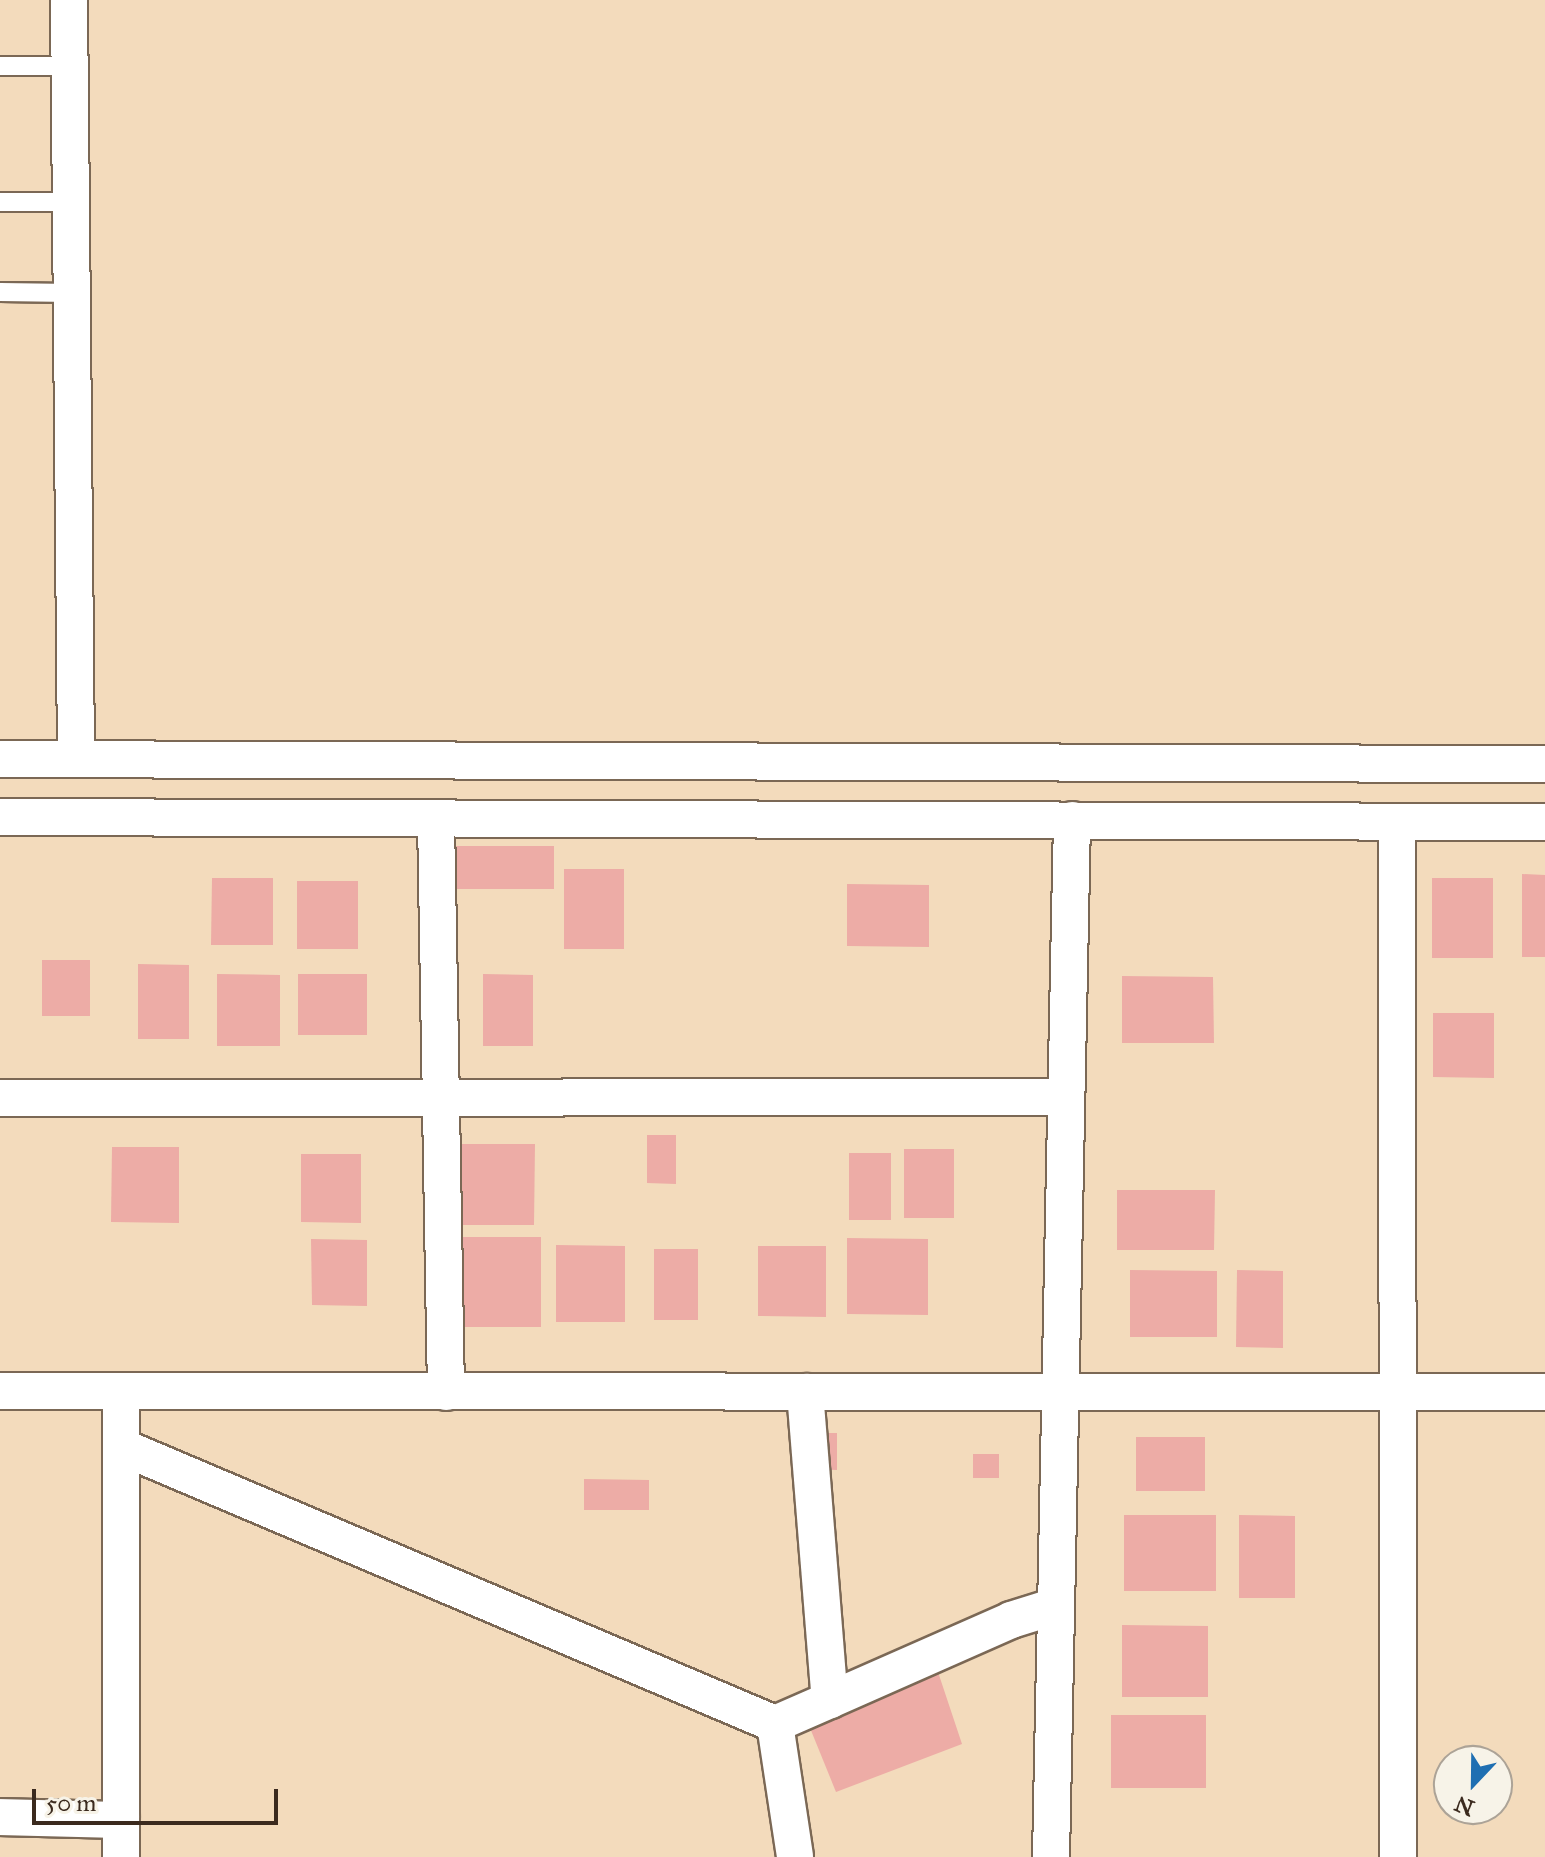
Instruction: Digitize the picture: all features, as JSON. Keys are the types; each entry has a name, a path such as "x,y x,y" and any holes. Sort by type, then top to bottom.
{"street":[{"path":"69,0 76,759"},
{"path":"0,759 1545,764"},
{"path":"0,817 1545,822"},
{"path":"436,819 446,1392"},
{"path":"1051,1857 1072,820"},
{"path":"1397,822 1398,1857"},
{"path":"0,1098 1066,1097"},
{"path":"0,1391 1545,1392"},
{"path":"121,1391 121,1857"},
{"path":"805,1392 830,1700"},
{"path":"122,1447 775,1724 1011,1620 1056,1606"},
{"path":"775,1724 795,1857"},
{"path":"0,1817 121,1820"}],"lane":[{"path":"0,66 70,66"},
{"path":"0,202 71,202"},
{"path":"0,292 72,293"}],"building":[{"path":"455,846 554,846 554,889 454,889"},
{"path":"564,869 624,869 624,949 564,949"},
{"path":"1522,874 1545,875 1545,957 1522,957"},
{"path":"212,878 273,878 273,945 211,945"},
{"path":"1432,878 1493,878 1493,958 1432,958"},
{"path":"297,881 358,881 358,949 297,949"},
{"path":"847,884 929,885 929,947 847,946"},
{"path":"42,960 90,960 90,1016 42,1016"},
{"path":"138,964 189,965 189,1039 138,1039"},
{"path":"217,974 280,975 280,1046 217,1046"},
{"path":"298,974 367,974 367,1035 298,1035"},
{"path":"483,974 533,975 533,1046 483,1046"},
{"path":"1122,976 1213,977 1214,1043 1122,1043"},
{"path":"1433,1013 1494,1013 1494,1078 1433,1077"},
{"path":"647,1135 676,1135 676,1184 647,1183"},
{"path":"456,1144 535,1144 534,1225 457,1225"},
{"path":"112,1147 179,1147 179,1223 111,1222"},
{"path":"904,1149 954,1149 954,1218 904,1218"},
{"path":"849,1153 891,1153 891,1220 849,1220"},
{"path":"301,1154 361,1154 361,1223 301,1222"},
{"path":"1117,1190 1215,1190 1214,1250 1117,1250"},
{"path":"459,1237 541,1237 541,1327 459,1327"},
{"path":"847,1238 928,1239 928,1315 847,1314"},
{"path":"311,1239 367,1240 367,1306 312,1305"},
{"path":"556,1245 625,1246 625,1322 556,1322"},
{"path":"758,1246 826,1246 826,1317 758,1316"},
{"path":"654,1249 698,1249 698,1320 654,1320"},
{"path":"1130,1270 1217,1271 1217,1337 1130,1337"},
{"path":"1237,1270 1283,1271 1283,1348 1236,1347"},
{"path":"810,1433 837,1433 837,1470 810,1469"},
{"path":"1136,1437 1205,1437 1205,1491 1136,1491"},
{"path":"973,1454 999,1454 999,1478 973,1478"},
{"path":"584,1479 649,1480 649,1510 584,1510"},
{"path":"1124,1515 1216,1515 1216,1591 1124,1591"},
{"path":"1239,1515 1295,1516 1295,1598 1239,1598"},
{"path":"1122,1625 1208,1626 1208,1697 1122,1697"},
{"path":"938,1672 962,1744 836,1792 808,1723"},
{"path":"1111,1715 1206,1715 1206,1788 1111,1788"}]}
